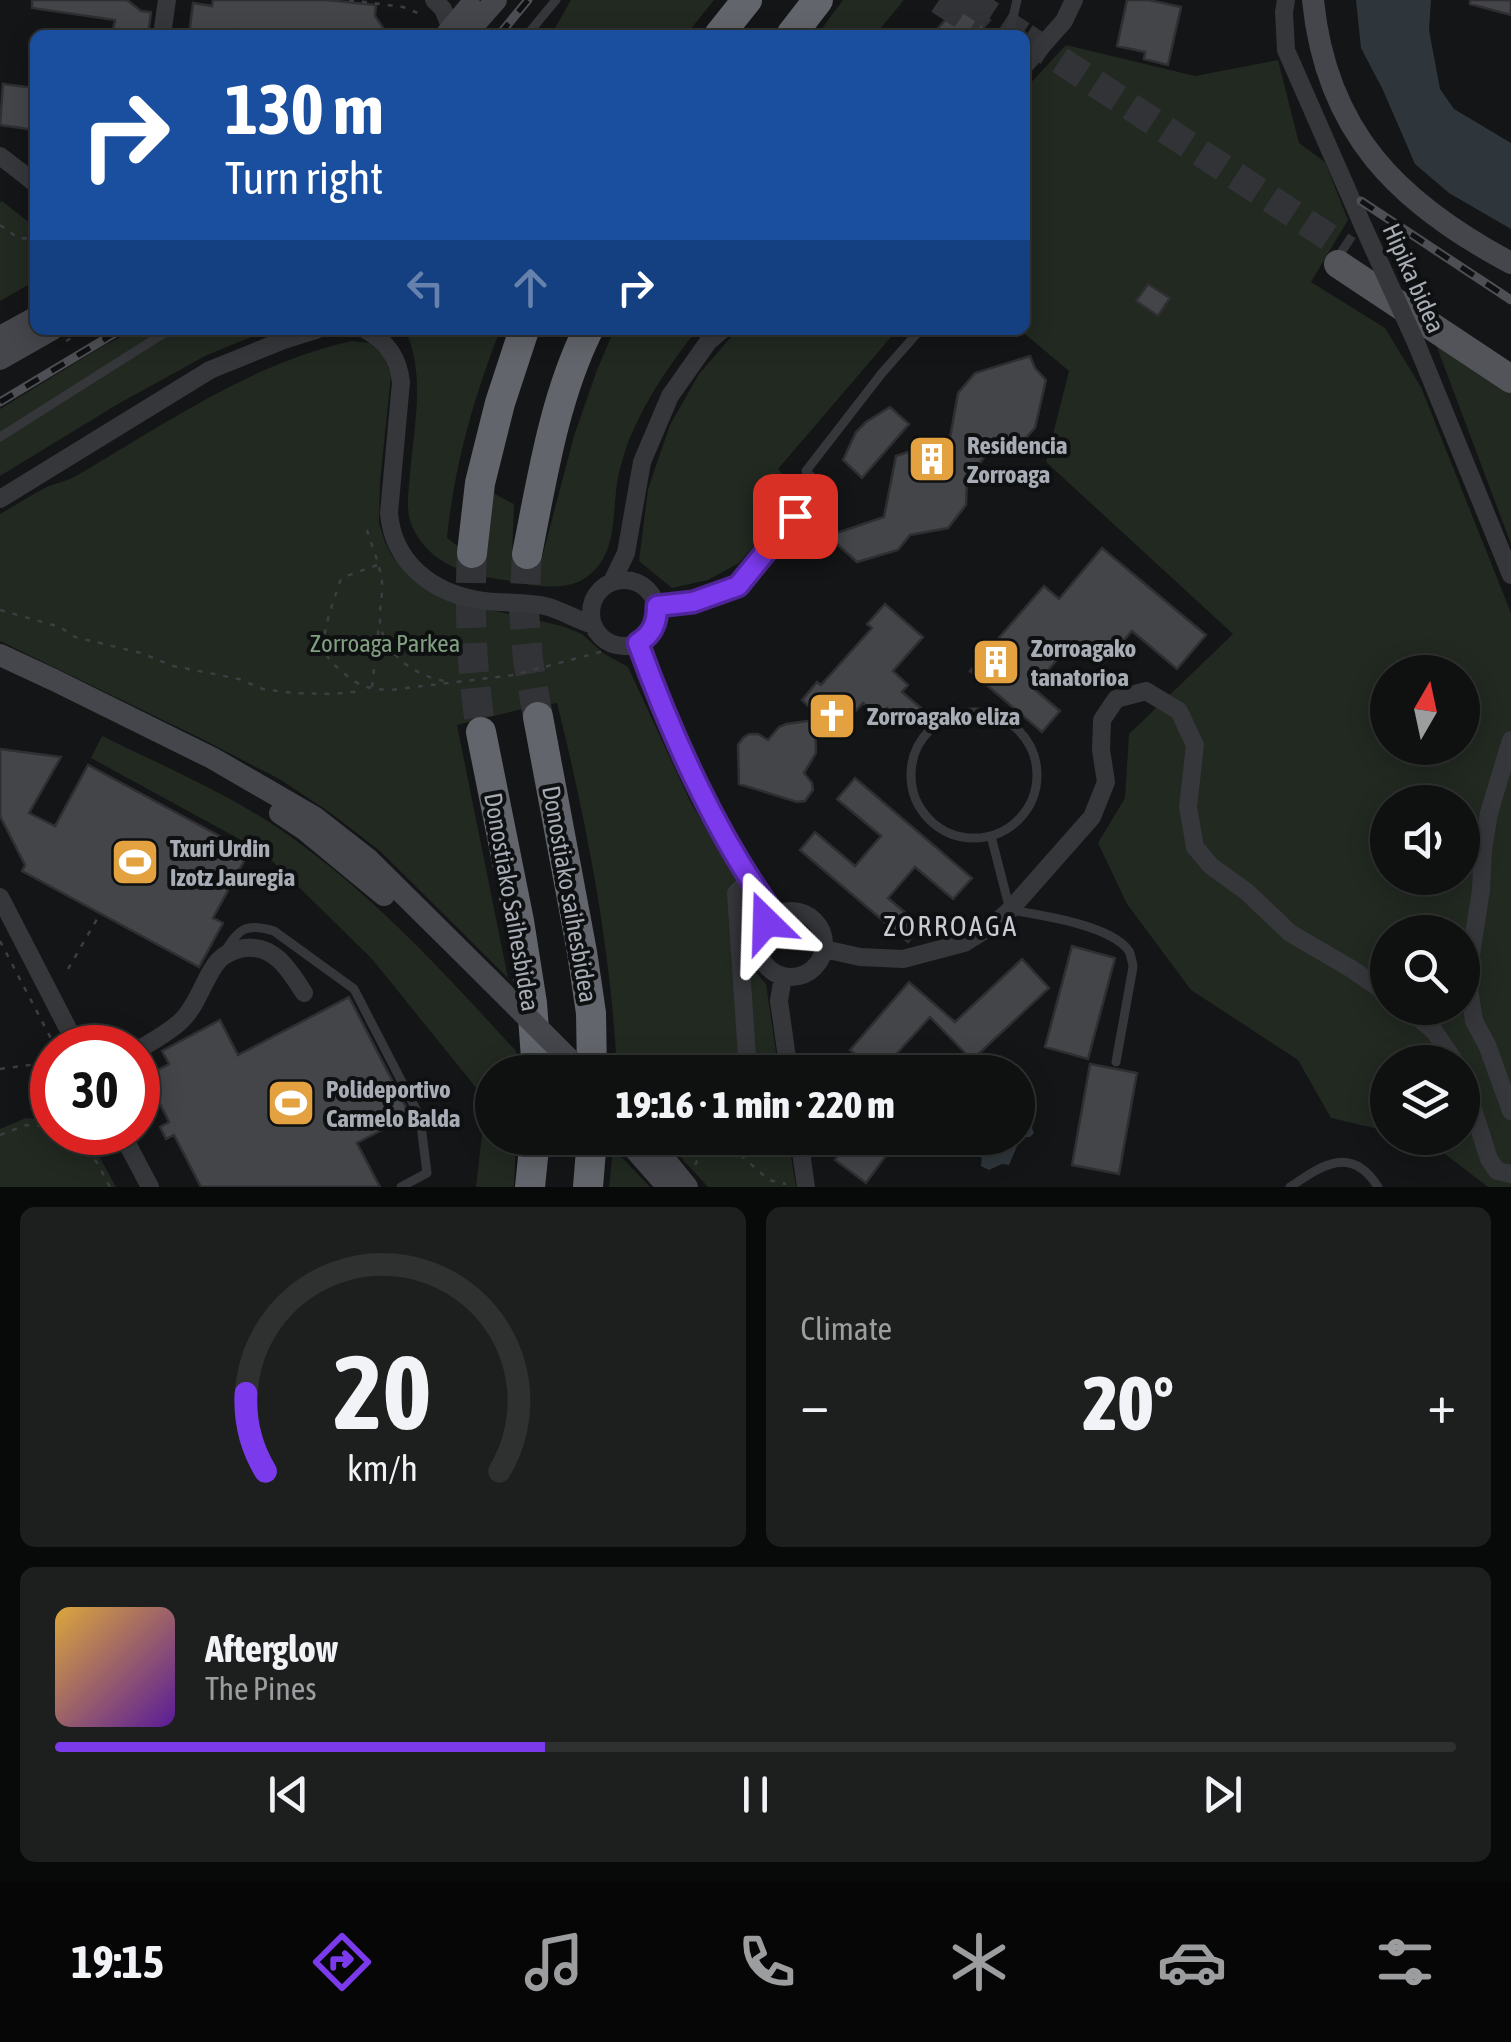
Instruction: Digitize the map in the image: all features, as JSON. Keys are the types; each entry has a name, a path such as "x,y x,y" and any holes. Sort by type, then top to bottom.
{"highway":[{"path":"723,30 747,0"},
{"path":"796,30 818,0"},
{"path":"472,552 480,483 522,335"},
{"path":"527,554 562,399 586,335"},
{"name":"Donostiako saihesbidea","path":"538,717 582,952 591,1014 592,1055"},
{"name":"Donostiako Saihesbidea","path":"482,732 522,937 535,1055"},
{"path":"530,1187 533,1155"},
{"path":"588,1187 591,1155"}],"main road":[{"path":"456,30 476,0"},
{"path":"458,30 496,0"},
{"path":"1313,0 1328,77 1350,124 1376,162 1426,210 1511,263"},
{"path":"1350,247 1511,357"},
{"path":"1350,247 1511,378"},
{"path":"0,337 30,321"},
{"path":"0,359 42,335"},
{"path":"0,656 212,758 314,817 369,860 545,1055"},
{"path":"0,672 204,772 304,829 359,873 563,1055"},
{"path":"640,1155 668,1187"},
{"path":"664,1155 690,1179"}],"street":[{"path":"163,30 167,0"},
{"path":"434,0 452,30"},
{"path":"1030,59 1064,21 1074,0"},
{"name":"Hipika bidea","path":"1286,0 1286,50 1350,247 1417,345 1511,575"},
{"path":"4,166 30,180"},
{"path":"0,499 210,370 300,335"},
{"path":"375,335 392,352 399,368 389,513 390,530 403,557 416,572 455,593 475,600 547,607 593,625"},
{"path":"547,607 596,594 612,582 626,554 642,462 670,396 716,335"},
{"path":"626,554 640,583"},
{"path":"596,594 590,615 603,639 620,646 647,637 657,618 657,606 648,589 631,580 612,582"},
{"path":"638,643 674,735 709,806 749,880 774,915"},
{"path":"824,949 903,960 964,943 993,925 1092,816 1106,782 1102,720 1116,699 1146,691 1179,710 1196,745 1188,806 1195,847 1210,866 1247,892 1290,934 1370,982"},
{"path":"1511,740 1488,813 1469,988 1474,1021 1511,1110"},
{"path":"747,1055 736,893 749,880"},
{"path":"0,897 66,1025"},
{"path":"784,911 805,914 820,928 824,949 810,972 783,976 766,966 758,949 761,930 774,915 784,911"},
{"path":"160,1035 184,1018 219,959 233,951 248,947 274,954 289,968 304,992"},
{"path":"783,976 779,1001 787,1055"},
{"path":"1427,1025 1443,1045"},
{"path":"1480,1130 1497,1171 1511,1174"},
{"path":"133,1155 150,1187"},
{"path":"801,1155 806,1187"}],"lane":[{"path":"531,30 556,0"},
{"path":"1011,30 1016,0"},
{"path":"0,437 161,335"},
{"path":"657,606 693,602 738,586 746,578 819,485 806,472 916,335"},
{"path":"960,714 990,714 1016,728 1026,740 1037,767 1034,796 1027,810 1005,830 991,836 976,838 946,831 933,823 915,798 915,752 933,728 960,714"},
{"path":"991,836 1010,910 1080,924 1114,939 1130,952 1133,966 1116,1062"},
{"path":"219,959 237,932 260,926 274,931 354,989 420,1117 427,1173 400,1187"},
{"path":"1290,1187 1325,1164 1349,1162 1371,1176 1378,1187"}],"path":[{"path":"349,0 403,7 420,16"},
{"path":"0,225 18,238 30,239"},
{"path":"366,530 382,590 372,690"},
{"path":"377,565 340,581 325,636 326,654 332,663 360,686 390,690 514,675 604,650"},
{"path":"0,610 60,627 75,637 141,653 173,666 239,679 263,689 333,694 354,692 360,686"},
{"path":"380,624 399,660 414,672 450,682"},
{"path":"68,968 100,914"},
{"path":"0,941 44,1025"},
{"path":"0,1070 30,1065"},
{"path":"0,1134 30,1126"},
{"path":"93,1155 110,1187"},
{"path":"690,1179 701,1155"},
{"path":"741,1155 769,1180 797,1187"}],"green space":[{"path":"571,0 714,0 690,30 554,30"},
{"path":"843,0 904,0 879,30 821,30"},
{"path":"1066,45 1195,76 1278,60 1299,143 1325,162 1348,220 1311,282 1385,328 1421,387 1511,613 1511,1187 1488,1187 1446,1155 1480,1155 1480,1045 1370,1045 1370,1127 1331,1118 1298,1060 1191,990 1127,904 1098,843 1125,798 1129,734 1233,634 1046,462 1069,371 1026,335 1030,335 1030,84"},
{"path":"0,202 30,223 30,284 0,301"},
{"path":"125,335 256,335 207,355 118,404 0,476 0,409"},
{"path":"407,335 498,335 466,432 447,538 463,550 493,493 514,504 512,559 541,561 574,436 612,335 693,335 659,383 627,445 609,546 588,576 554,586 480,576 435,556 418,538 408,507 417,382"},
{"path":"733,335 893,335 778,469 801,492 739,563 708,580 672,588 639,561 648,489 670,425 699,374"},
{"name":"Zorroaga Parkea","path":"352,341 370,343 383,355 391,375 379,523 392,556 406,573 460,603 582,634 603,653 628,667 690,801 755,913 746,930 746,956 766,984 776,1055 616,1055 596,886 557,703 457,725 508,978 380,851 281,780 0,641 0,514 47,487 76,476 243,380 315,351"},
{"path":"1436,344 1511,393 1511,544 1441,358"},
{"path":"102,736 230,799 279,828 387,917 440,969 516,1055 475,1055 475,1086 372,959 263,852 91,758"},
{"path":"30,1118 30,1155 99,1155 116,1187 0,1187 0,1129"},
{"path":"480,1155 515,1155 514,1187 476,1187"},
{"path":"612,1155 620,1155 650,1187 609,1187"},
{"path":"679,1155 791,1155 796,1187 708,1187"}],"shaded area":[{"path":"1356,0 1431,0 1429,30 1440,89 1454,109 1511,143 1511,229 1449,193 1415,164 1361,48"},
{"path":"982,1155 1013,1155 1009,1165 989,1170 981,1166"}],"building":[{"path":"32,0 127,0 141,11 151,12 149,30 113,30 115,20 32,8"},
{"path":"213,0 327,0 376,5 375,16 385,30 190,30 193,3 212,6"},
{"path":"963,0 990,20 981,30 936,30"},
{"path":"1127,0 1181,7 1168,65 1144,59 1145,52 1117,46"},
{"path":"1470,0 1511,0 1511,15 1470,4"},
{"path":"3,84 30,87 30,129 0,125"},
{"path":"1148,284 1170,298 1158,316 1136,301"},
{"name":"Residencia Zorroaga","path":"1030,356 1046,380 1035,428 1016,449 987,454 967,479 966,505 948,528 910,535 898,550 857,562 828,536 884,517 896,456 950,438 958,393 975,373"},
{"path":"890,407 909,424 862,478 843,460 856,432"},
{"path":"1102,548 1206,635 1177,669 1132,631 1100,667 1071,643 1033,688 1060,711 1042,732 970,671 1044,586 1059,599"},
{"path":"885,604 923,637 893,671 908,685 902,692 921,708 906,725 887,708 879,717 863,703 836,733 802,700 817,682 821,685 872,628 867,624"},
{"path":"815,720 816,753 804,773 813,790 805,801 739,784 738,745 743,738 758,734 768,740 786,724"},
{"name":"Txuri Urdin Izotz Jauregia","path":"0,749 61,757 29,813 55,826 88,765 249,852 213,918 223,923 199,967 22,871 25,865 0,816"},
{"path":"855,778 972,878 953,899 915,867 888,898 921,926 908,942 800,850 815,832 855,866 881,836 837,799"},
{"path":"1072,946 1115,958 1088,1059 1045,1047"},
{"path":"1022,959 1049,988 977,1055 967,1055 930,1017 895,1055 856,1055 850,1050 909,982 955,1022"},
{"name":"Polideportivo Carmelo Balda","path":"349,997 410,1115 357,1143 380,1187 201,1187 174,1135 166,1139 160,1127 169,1122 160,1104 160,1069 169,1064 162,1051 220,1020 238,1055"},
{"path":"1090,1064 1137,1073 1119,1174 1072,1165"},
{"path":"839,1155 887,1155 866,1183 835,1160"}],"tunnel":[{"path":"939,0 980,27"},
{"path":"968,0 1014,30"},
{"path":"1030,40 1348,250"},
{"path":"472,553 472,643 481,732"},
{"path":"527,554 524,612 538,717"}],"railway":[{"path":"503,30 528,0"},
{"path":"1361,201 1511,300"},
{"path":"0,402 112,335"}],"place":[{"name":"Residencia Zorroaga","path":"932,459"},
{"name":"Zorroagako tanatorioa","path":"996,662"},
{"name":"Zorroagako eliza","path":"832,716"},
{"name":"Txuri Urdin Izotz Jauregia","path":"135,862"},
{"name":"Polideportivo Carmelo Balda","path":"291,1103"}],"district":[{"name":"ZORROAGA","path":"951,926"}],"route":[{"path":"766,922 774,915 743,870 695,779 638,643 654,628 657,606 693,602 738,586 795,516"}]}
